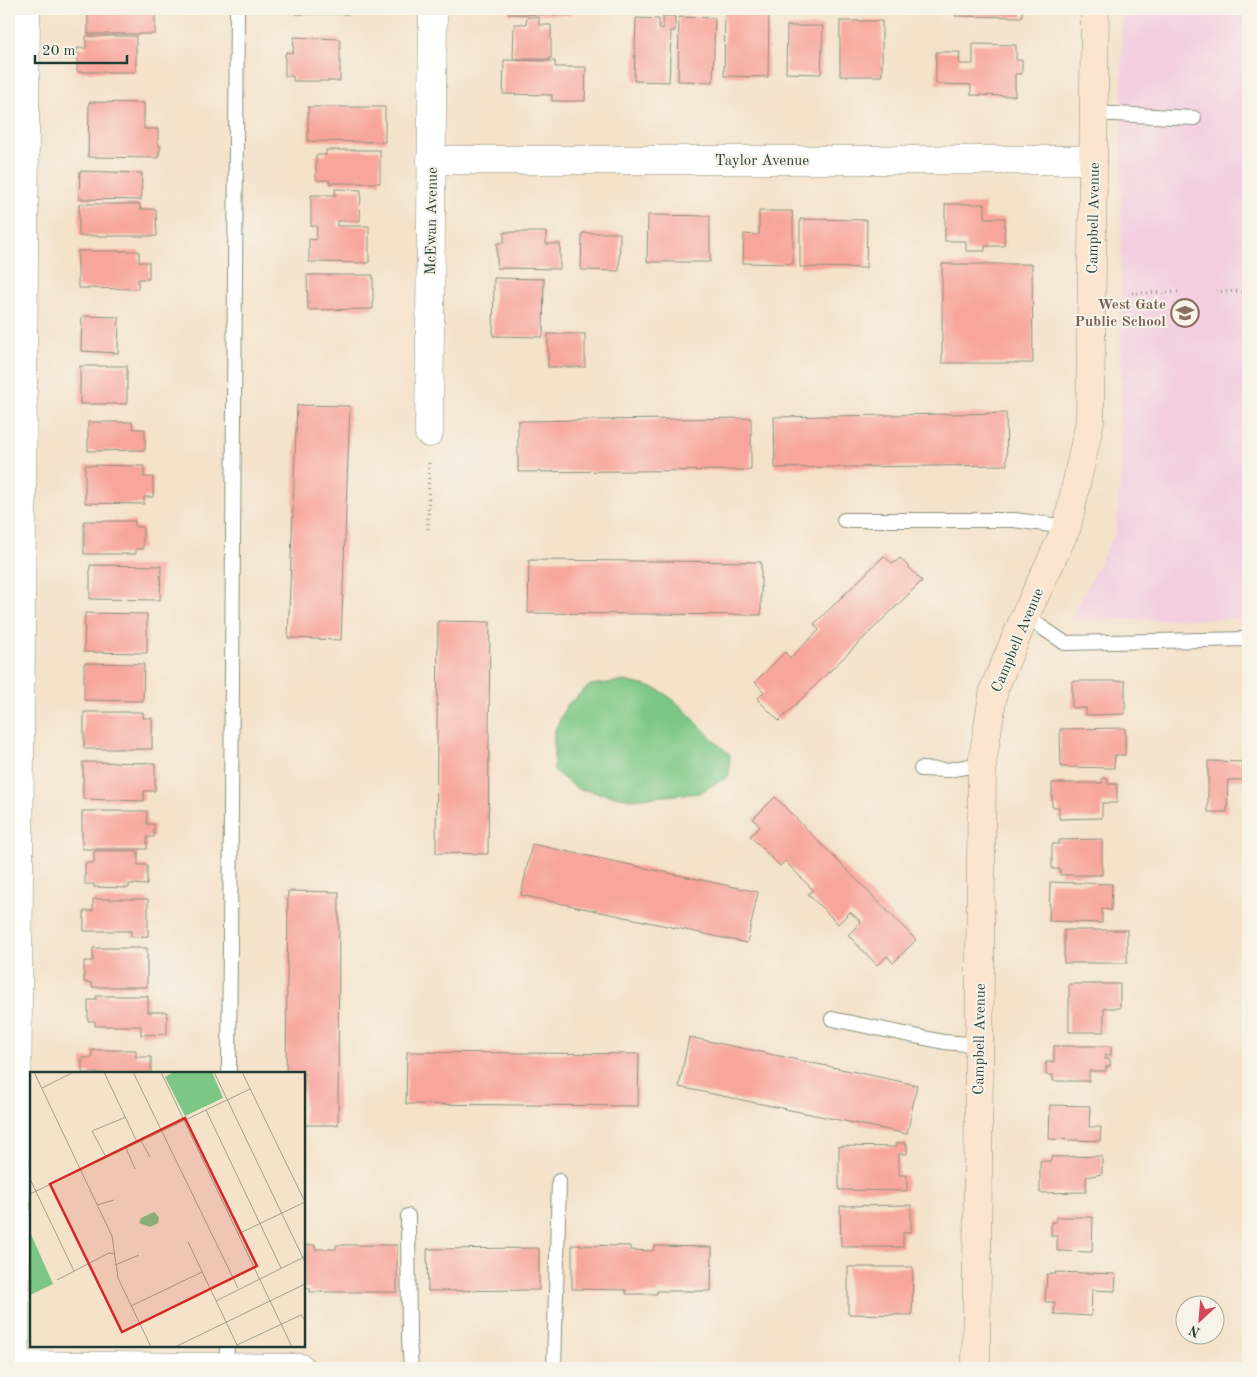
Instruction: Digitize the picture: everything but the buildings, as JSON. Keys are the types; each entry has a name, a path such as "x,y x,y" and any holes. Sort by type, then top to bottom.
{"street":[{"path":"26,9 17,314 13,1366 226,1360 301,1368"},
{"name":"McEwan Avenue","path":"429,433 433,9"},
{"name":"Campbell Avenue","path":"976,1368 982,764 994,689 1025,616 1067,527 1090,422 1095,9"},
{"name":"Taylor Avenue","path":"431,160 1093,160"}],"lane":[{"path":"229,1072 237,9"},
{"path":"1094,113 1194,118"},
{"path":"844,520 1014,520 1067,527"},
{"path":"1025,616 1065,643 1248,639"},
{"path":"921,769 948,770 982,764"},
{"path":"832,1019 944,1042 979,1045"},
{"path":"554,1368 559,1181"},
{"path":"408,1216 411,1368"}],"path":[{"path":"1247,9 1247,428"},
{"path":"1216,292 1248,291"},
{"path":"1132,293 1182,292"},
{"path":"428,529 429,433"}],"shaded area":[{"name":"West Gate Public School","path":"1122,9 1248,9 1248,619 1070,620 1116,531 1120,486"}],"green space":[{"path":"625,681 658,690 681,706 730,754 729,776 699,793 631,799 578,789 554,771 554,732 567,705 590,685"}],"place":[{"name":"West Gate Public School","path":"1185,313"}]}
